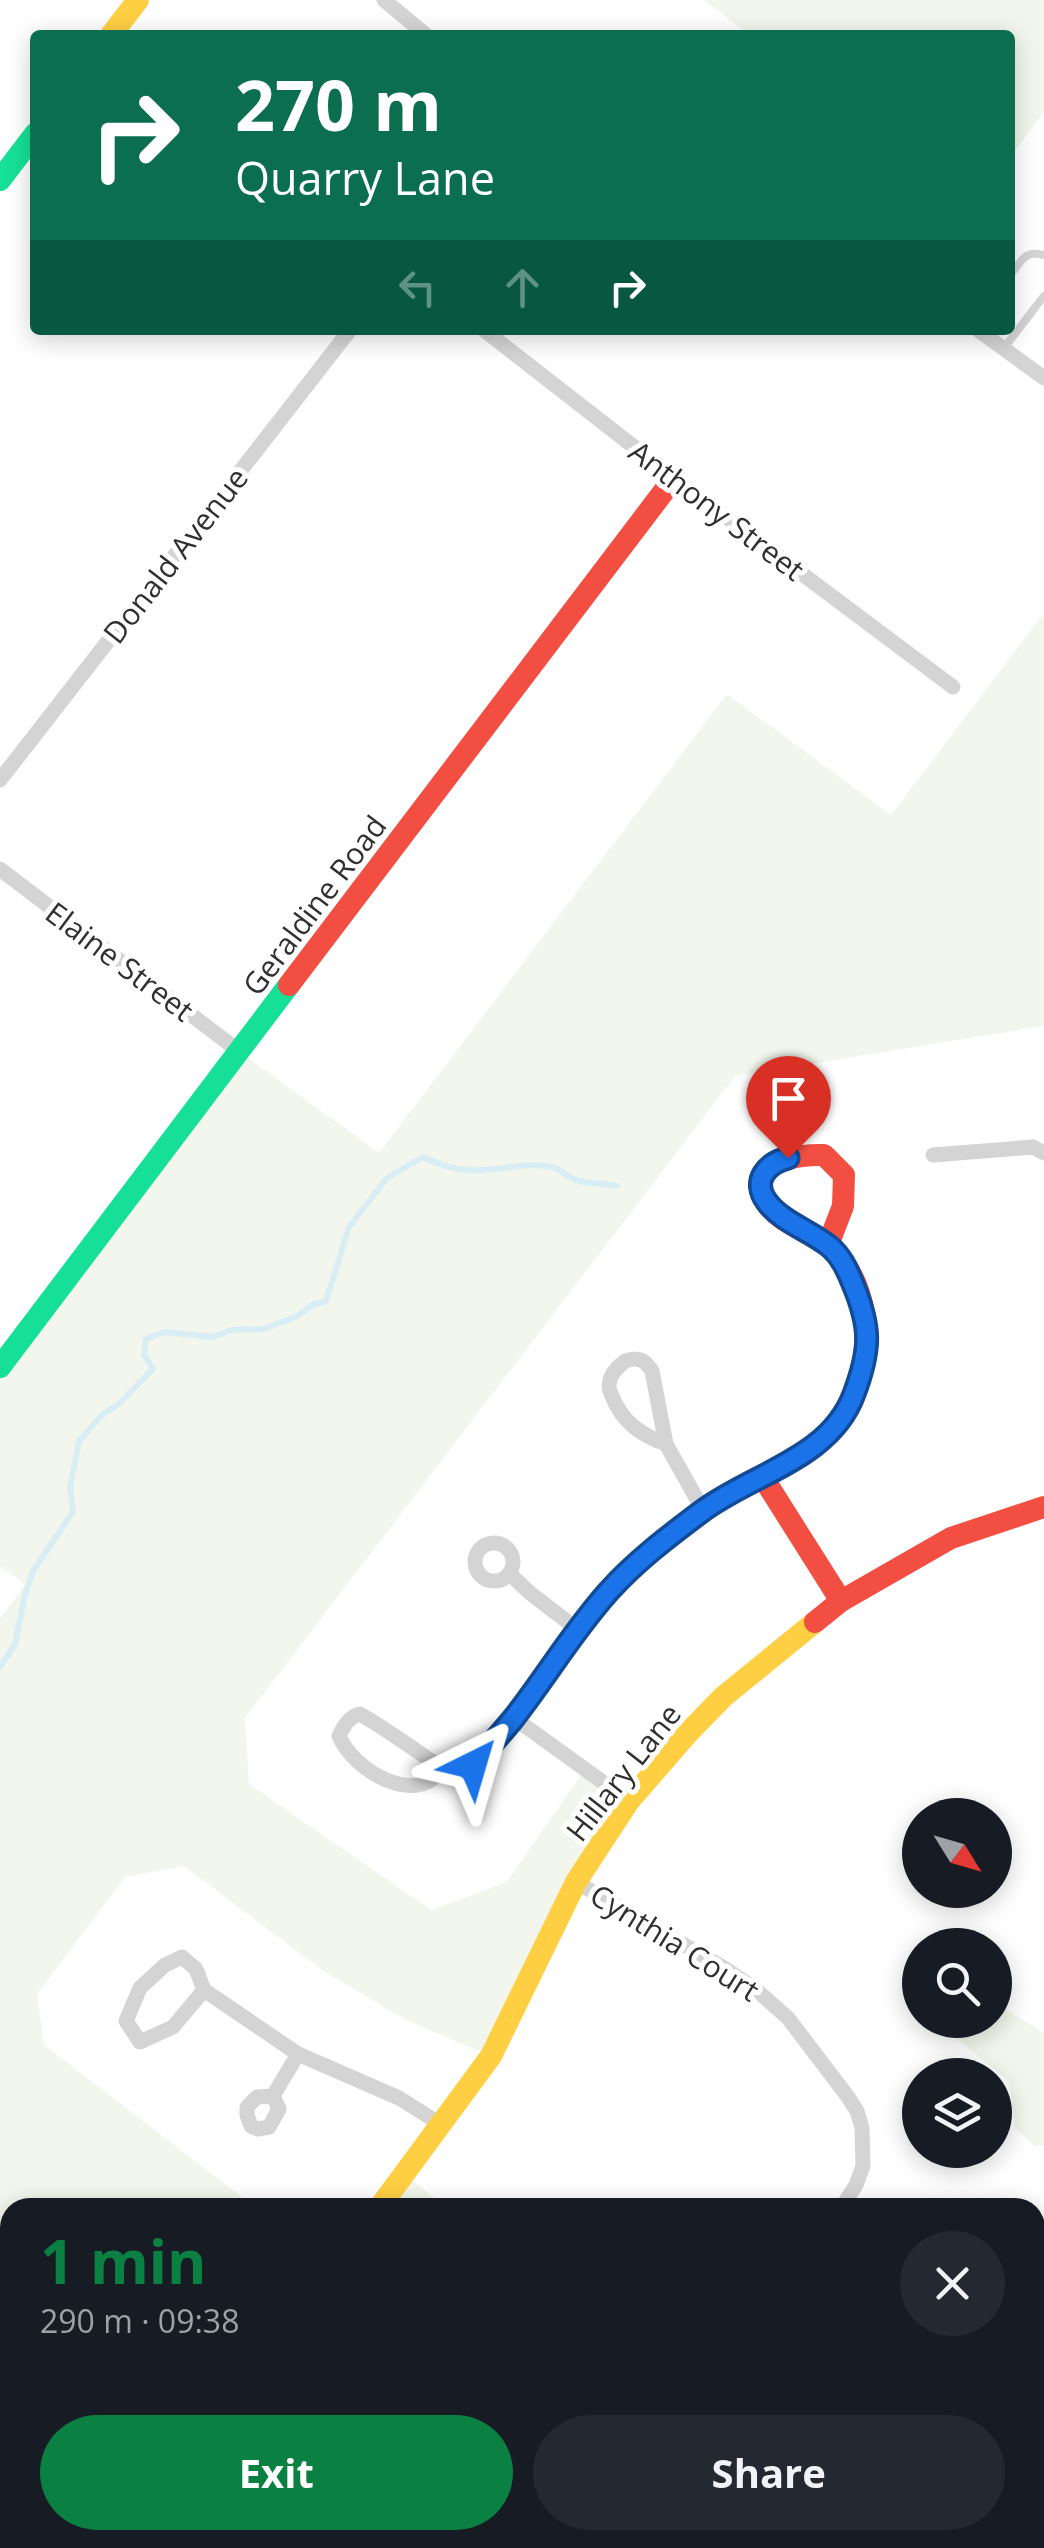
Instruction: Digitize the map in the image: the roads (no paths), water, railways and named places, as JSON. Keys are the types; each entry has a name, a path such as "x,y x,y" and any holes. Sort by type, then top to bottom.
{"street":[{"path":"115,30 138,0"},
{"path":"384,0 420,30"},
{"path":"0,180 30,141"},
{"name":"Donald Avenue","path":"0,780 346,335"},
{"name":"Anthony Street","path":"490,335 953,688"},
{"path":"985,335 1044,378"},
{"name":"Geraldine Road","path":"0,1367 674,478"},
{"name":"Elaine Street","path":"0,870 240,1052"},
{"path":"932,1155 1032,1147 1044,1154"},
{"path":"442,1769 428,1784 397,1784 381,1778 349,1754 339,1736 348,1721 360,1714 442,1769 452,1776 473,1765 514,1718 577,1629 645,1556 729,1492 815,1448 840,1423 863,1370 867,1322 846,1268 828,1245"},
{"path":"666,1444 629,1424 616,1407 608,1386 611,1376 625,1361 640,1359 652,1371 666,1444 703,1510"},
{"path":"762,1476 841,1601"},
{"name":"Hillary Lane","path":"387,2198 491,2056 576,1882 629,1801 688,1732 722,1697 841,1601 952,1538 1044,1507"},
{"path":"510,1574 577,1629"},
{"path":"514,1718 629,1801"},
{"name":"Cynthia Court","path":"576,1882 724,1968 788,2018 857,2111 862,2128 863,2166 849,2198"},
{"path":"204,1990 174,2027 140,2042 126,2020 140,1988 166,1965 182,1957 196,1968 204,1990 298,2054 399,2098 442,2125"},
{"path":"272,2096 298,2054"}],"lane":[{"path":"1015,269 1027,254 1044,255"},
{"path":"1015,334 1044,296"},
{"path":"1004,349 1015,335"}],"waterway":[{"path":"0,1667 15,1644 33,1571 73,1512 70,1487 79,1441 153,1369 144,1354 146,1339 164,1332 213,1337 231,1330 264,1329 326,1301 349,1227 387,1178 423,1157 467,1170 543,1166 556,1168 579,1181 617,1186"}]}
